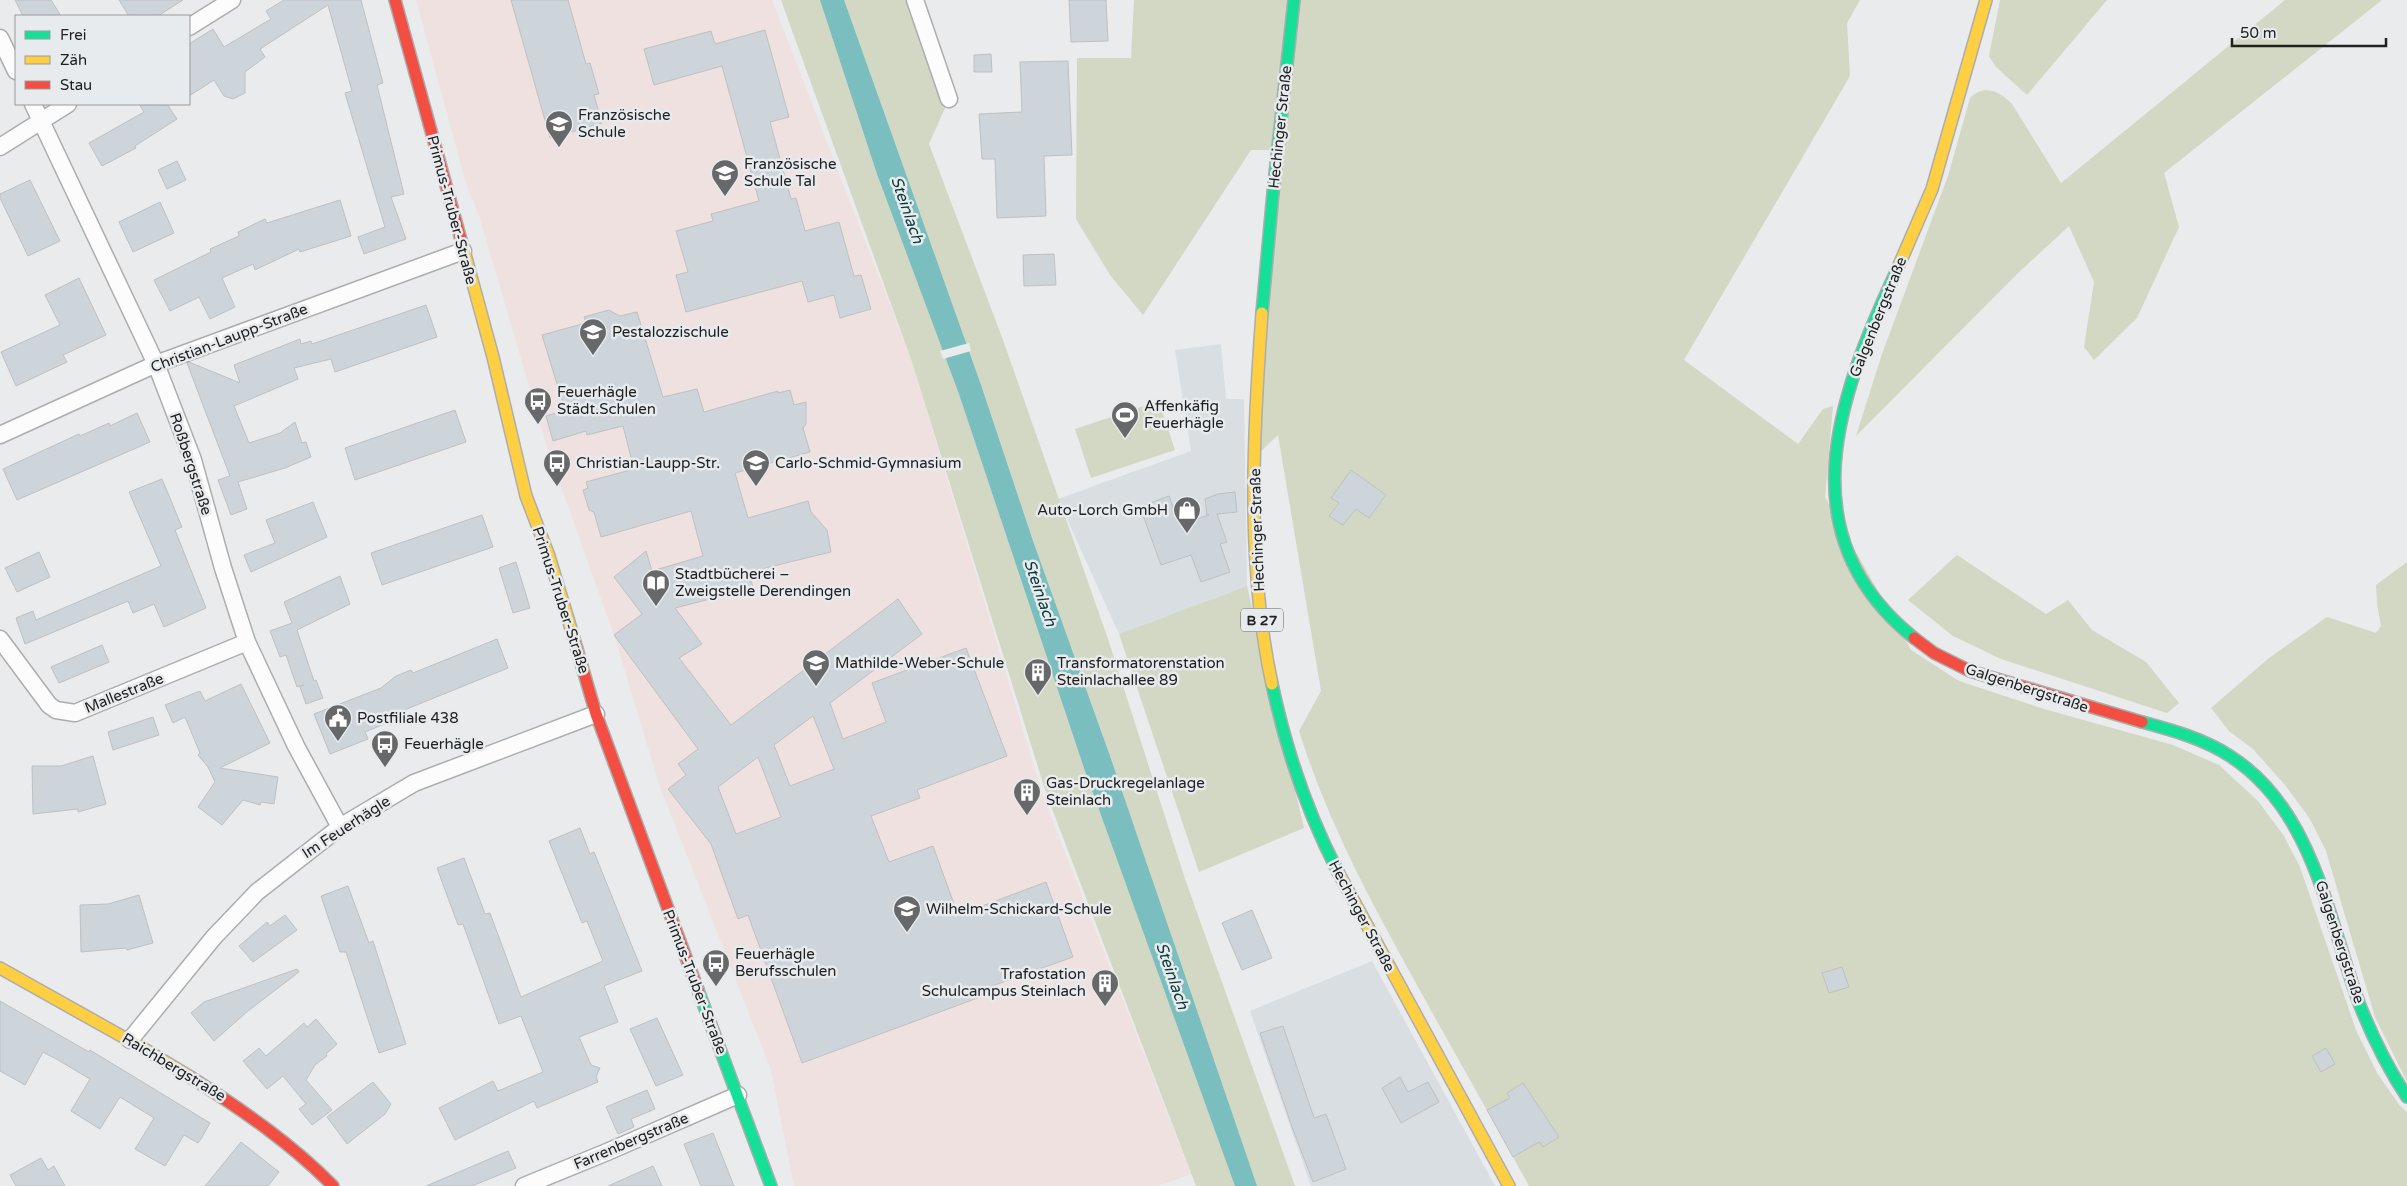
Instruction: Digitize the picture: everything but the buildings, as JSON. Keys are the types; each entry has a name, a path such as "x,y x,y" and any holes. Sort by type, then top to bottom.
{"street":[{"path":"190,26 232,0"},
{"name":"Primus-Truber-Straße","path":"395,0 493,357 525,491 548,556 596,714 771,1186"},
{"path":"914,0 950,99"},
{"name":"Hechinger Straße","path":"1294,0 1264,283 1256,425 1255,509 1258,584 1273,691 1294,770 1326,851 1509,1186"},
{"name":"Galgenbergstraße","path":"1986,0 1927,202 1863,348 1844,406 1832,463 1832,491 1837,520 1845,546 1858,573 1876,601 1918,644 1965,669 2050,697 2180,732 2230,755 2270,792 2295,827 2312,858 2368,1028 2387,1068 2407,1097"},
{"path":"0,38 15,68"},
{"name":"Roßbergstraße","path":"34,105 156,364 193,460 223,568 247,642 296,746 340,827"},
{"path":"0,147 66,105"},
{"name":"Christian-Laupp-Straße","path":"0,435 156,364 463,251"},
{"name":"Mallestraße","path":"0,639 49,705 56,710 75,712 247,642"},
{"name":"Im Feuerhägle","path":"130,1040 214,937 257,892 340,827 414,784 596,714"},
{"name":"Raichbergstraße","path":"0,968 130,1040 251,1116 333,1186"},
{"name":"Farrenbergstraße","path":"524,1186 607,1152 738,1094"}],"shaded area":[{"path":"416,0 772,0 912,362 1043,796 1191,1174 1157,1186 794,1186 771,1070 659,784 614,635 546,444 479,215 467,187"},
{"path":"1221,344 1226,399 1244,399 1247,586 1119,634 1058,499 1191,451 1175,350"},
{"path":"1372,961 1495,1186 1311,1186 1250,1011"}],"green space":[{"path":"781,0 915,0 949,99 929,144 1003,340 1108,639 1185,879 1295,1186 1196,1186 1046,793 912,362"},
{"path":"1134,0 1860,0 1847,23 1850,76 1684,360 1798,444 1823,409 1833,406 1825,497 1911,650 1959,681 2044,709 2173,745 2219,765 2258,801 2284,836 2300,867 2356,1030 2377,1073 2400,1106 2407,1112 2407,1186 1529,1186 1390,937 1346,851 1309,762 1299,731 1321,691 1278,435 1255,457 1277,150 1251,150 1143,315 1110,275 1076,219 1077,58 1131,58"},
{"path":"2000,0 2107,0 2027,95 1996,67 1989,56"},
{"path":"2285,0 2382,0 2164,173 2179,227 2137,318 2094,360 2084,347 2094,282 2069,226 2017,274 1856,436 1882,354 1948,176 1970,98 1986,90 1997,93 2012,104 2061,183"},
{"name":"Affenkäfig Feuerhägle","path":"1159,401 1175,450 1091,478 1075,429"},
{"path":"1957,555 2046,614 2068,600 2092,630 2146,662 2179,703 2167,713 2001,659 1953,636 1908,600"},
{"path":"2407,562 2407,1082 2375,1017 2326,851 2310,819 2285,785 2253,749 2229,731 2211,708 2269,658 2327,617 2376,633 2381,626 2376,585"},
{"path":"1247,586 1304,828 1199,872 1119,634"}],"water":[{"name":"Steinlach","path":"820,0 844,0 981,385 1033,541 1111,759 1257,1186 1235,1186 1084,768 959,394 877,174"}],"pier":[{"path":"969,343 971,351 943,359 940,351"}],"traffic: fast":[{"path":"1262,313 1294,0"},
{"path":"1896,272 1856,367 1842,416 1835,463 1837,510 1849,555 1874,598 1914,638"},
{"path":"1272,684 1284,733 1307,804 1338,872"},
{"path":"2142,722 2188,736 2220,750 2258,778 2281,805 2299,835 2314,868 2359,1003 2369,1027 2386,1063 2407,1097"},
{"path":"698,990 771,1186"}],"traffic: slow":[{"path":"1896,272 1932,189 1986,0"},
{"path":"463,247 493,357 526,496 549,556 572,632"},
{"path":"1262,313 1254,452 1255,546 1258,593 1272,684"},
{"path":"1338,872 1509,1186"},
{"path":"0,968 141,1047 192,1078"}],"traffic: jam":[{"path":"395,0 463,247"},
{"path":"572,632 596,714 698,990"},
{"path":"1914,638 1934,653 1970,671 2142,722"},
{"path":"192,1078 266,1128 301,1156 333,1186"}],"place":[{"name":"Französische Schule","path":"559,148"},
{"name":"Französische Schule Tal","path":"725,197"},
{"name":"Pestalozzischule","path":"593,356"},
{"name":"Feuerhägle Städt.Schulen","path":"538,425"},
{"name":"Affenkäfig Feuerhägle","path":"1125,439"},
{"name":"Christian-Laupp-Str.","path":"557,487"},
{"name":"Carlo-Schmid-Gymnasium","path":"756,487"},
{"name":"Auto-Lorch GmbH","path":"1187,534"},
{"name":"Stadtbücherei – Zweigstelle Derendingen","path":"656,607"},
{"name":"Mathilde-Weber-Schule","path":"816,687"},
{"name":"Transformatorenstation Steinlachallee 89","path":"1038,696"},
{"name":"Postfiliale 438","path":"338,742"},
{"name":"Feuerhägle","path":"385,768"},
{"name":"Gas-Druckregelanlage Steinlach","path":"1027,816"},
{"name":"Wilhelm-Schickard-Schule","path":"907,933"},
{"name":"Feuerhägle Berufsschulen","path":"716,987"},
{"name":"Trafostation Schulcampus Steinlach","path":"1105,1007"}]}
